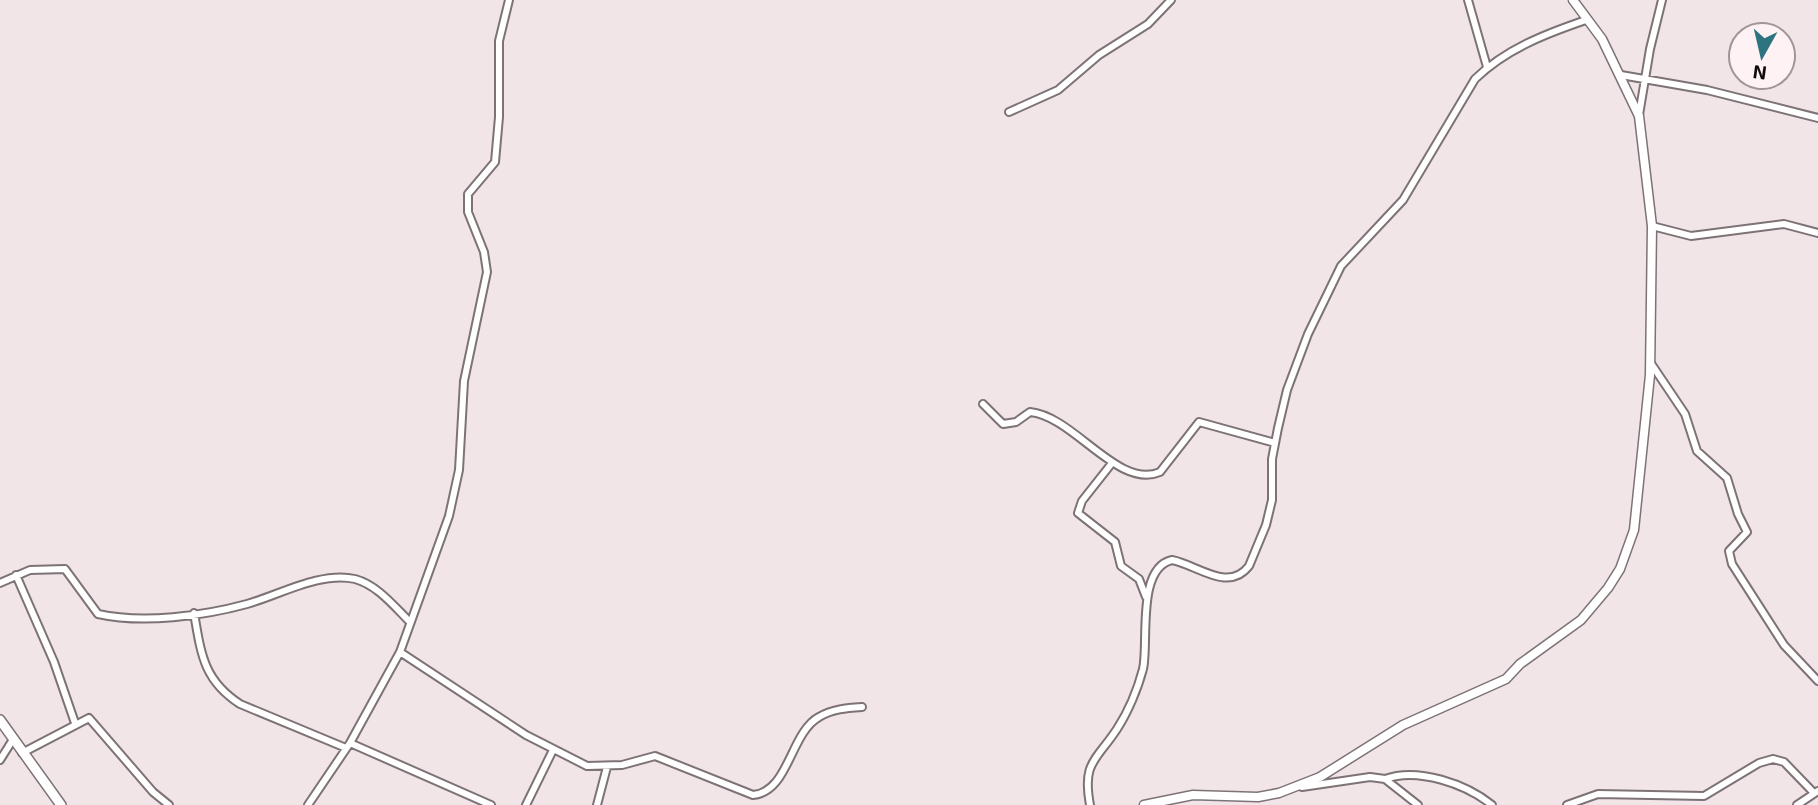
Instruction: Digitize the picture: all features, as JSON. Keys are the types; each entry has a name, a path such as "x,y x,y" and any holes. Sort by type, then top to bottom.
{"main road":[{"path":"0,720 12,741 61,805"}],"street":[{"path":"308,805 348,745 400,652 449,516 459,470 464,381 487,272 484,253 468,212 468,194 495,162 499,117 499,41 509,0"},
{"path":"1009,112 1058,90 1099,55 1148,24 1171,0"},
{"path":"1468,0 1487,67"},
{"path":"1573,0 1602,39 1639,116"},
{"path":"1293,788 1320,777 1403,725 1506,679 1520,664 1581,620 1608,589 1620,569 1634,530 1650,362 1652,226 1639,116 1662,0"},
{"path":"1146,597 1167,561 1178,561 1231,579 1243,574 1266,525 1272,500 1275,443 1287,390 1308,334 1341,266 1403,201 1423,172 1465,93 1487,67 1524,44 1586,20"},
{"path":"1621,75 1646,77 1818,118"},
{"path":"1652,226 1691,236 1784,224 1818,233"},
{"path":"1650,362 1685,414 1696,451 1730,483 1738,514 1747,532 1729,551 1732,564 1784,645 1818,681"},
{"path":"983,404 1003,424 1016,422 1030,412 1045,416 1080,437 1112,463 1141,476 1160,472 1199,422 1275,443"},
{"path":"1090,805 1086,782 1088,768 1123,719 1142,672 1146,651 1146,597 1139,579 1117,561 1115,542 1078,513 1082,501 1112,463"},
{"path":"0,583 16,575 49,567 65,569 74,577 92,608 98,614 108,616 194,613 242,605 335,577 371,586 409,621"},
{"path":"16,575 54,662 75,723"},
{"path":"194,613 207,672 227,696 240,704 348,745 491,805"},
{"path":"400,652 478,705 553,750 587,766 607,767 655,756 673,760 734,789 753,795 764,794 772,787 802,735 816,718 836,709 862,707"},
{"path":"22,753 84,718 93,722 153,792 169,805"},
{"path":"0,760 12,741"},
{"path":"526,805 553,750"},
{"path":"1567,805 1598,794 1704,796 1759,763 1773,759 1784,762 1816,792 1797,805"},
{"path":"597,805 607,767"},
{"path":"1144,805 1193,795 1258,797 1293,788 1405,775 1458,785 1492,805"},
{"path":"1385,779 1418,805"}]}
